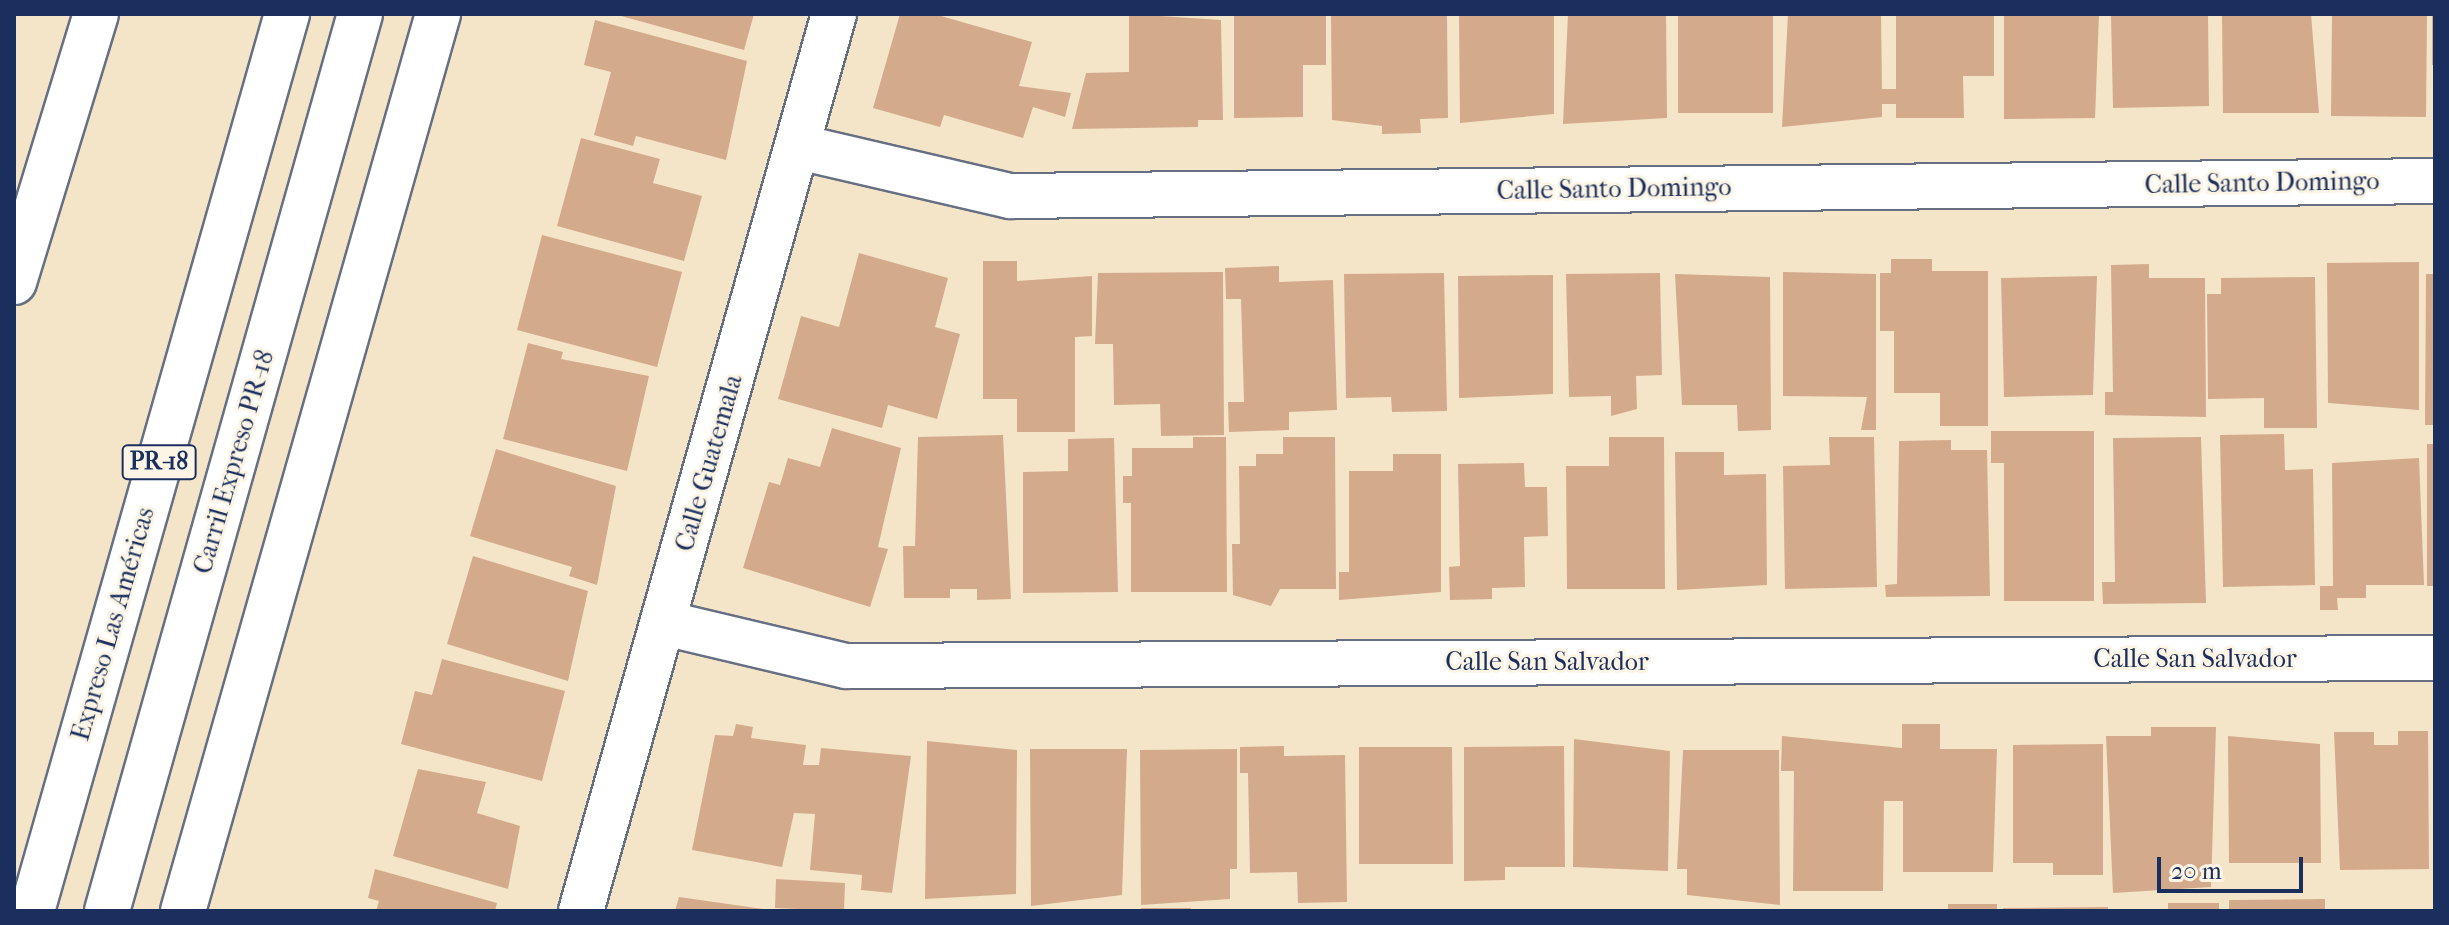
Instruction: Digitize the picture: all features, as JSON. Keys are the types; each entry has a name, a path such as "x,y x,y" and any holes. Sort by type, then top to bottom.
{"main road":[{"path":"14,282 96,14"},
{"name":"Expreso Las Américas","path":"32,911 287,14"},
{"name":"Carril Expreso PR-18","path":"107,911 360,14"},
{"path":"183,911 438,14"},
{"name":"Calle Guatemala","path":"581,911 799,147 834,14"},
{"name":"Calle Santo Domingo","path":"799,147 1010,196 2435,181"},
{"name":"Calle San Salvador","path":"664,623 846,666 2435,658"}],"building":[{"path":"614,14 754,14 744,50"},
{"path":"900,14 934,14 1032,42 1019,86 1071,93 1065,117 1033,107 1023,138 944,115 940,127 873,108"},
{"path":"1129,14 1221,20 1223,120 1198,120 1198,127 1072,129 1086,73 1129,72"},
{"path":"1234,14 1326,14 1326,65 1303,65 1303,117 1234,118"},
{"path":"1331,14 1447,14 1448,118 1420,119 1421,133 1382,134 1382,126 1332,120"},
{"path":"1459,14 1554,14 1554,114 1460,123"},
{"path":"1568,14 1666,14 1667,118 1563,124"},
{"path":"1678,14 1773,14 1773,113 1678,113"},
{"path":"1788,14 1881,14 1882,89 1896,89 1896,14 1994,16 1994,76 1963,76 1964,118 1896,118 1896,104 1882,104 1882,117 1782,127"},
{"path":"2004,14 2099,14 2095,118 2004,119"},
{"path":"2111,14 2208,15 2209,106 2113,108"},
{"path":"2222,14 2311,14 2319,113 2223,113"},
{"path":"2332,14 2427,14 2426,117 2331,116"},
{"path":"2432,14 2435,14 2435,65 2432,65"},
{"path":"595,20 747,61 726,160 636,136 633,146 594,135 611,72 584,65"},
{"path":"581,138 660,159 653,183 702,196 684,261 557,226"},
{"path":"542,235 682,272 657,367 517,330"},
{"path":"859,253 948,278 935,327 960,334 937,419 888,405 882,428 778,399 801,316 839,327"},
{"path":"1891,259 1932,259 1932,271 1988,271 1988,426 1940,426 1940,393 1894,393 1894,331 1880,331 1880,273 1891,273"},
{"path":"983,261 1017,261 1017,281 1092,276 1092,336 1075,337 1075,432 1017,432 1017,399 983,399"},
{"path":"2419,262 2419,410 2328,403 2327,263"},
{"path":"2149,264 2149,278 2205,278 2206,417 2105,415 2105,392 2113,392 2111,265"},
{"path":"1279,266 1279,282 1333,280 1337,410 1289,412 1289,430 1229,432 1228,402 1244,402 1241,299 1226,299 1225,268"},
{"path":"1223,272 1224,435 1161,436 1160,404 1114,405 1113,344 1095,344 1098,273"},
{"path":"1783,272 1876,274 1876,430 1861,430 1867,397 1783,396"},
{"path":"1444,273 1447,411 1392,412 1391,397 1346,398 1344,274"},
{"path":"1660,273 1662,375 1636,376 1637,409 1611,416 1611,396 1569,397 1566,274"},
{"path":"1675,274 1770,277 1771,430 1738,431 1737,405 1682,405"},
{"path":"2426,274 2435,274 2435,425 2425,425"},
{"path":"1553,275 1553,394 1459,398 1458,276"},
{"path":"2097,276 2093,395 2004,397 2001,278"},
{"path":"2315,277 2317,428 2264,428 2264,398 2208,399 2207,294 2221,294 2221,278"},
{"path":"528,343 563,352 561,359 649,376 627,471 503,439"},
{"path":"832,428 901,448 878,547 888,549 870,607 743,568 769,482 780,485 788,458 820,467"},
{"path":"1991,431 2094,431 2094,601 2004,601 2004,463 1991,463"},
{"path":"2284,434 2285,470 2313,469 2315,585 2223,587 2220,435"},
{"path":"1003,435 1011,599 977,600 977,589 950,589 950,598 904,598 903,546 915,546 918,437"},
{"path":"1193,437 1226,437 1227,592 1131,592 1131,503 1123,503 1123,476 1132,476 1132,448 1193,448"},
{"path":"1283,437 1335,437 1336,589 1280,589 1271,606 1233,595 1232,544 1240,544 1239,466 1256,466 1256,454 1283,454"},
{"path":"1609,437 1664,437 1665,589 1567,589 1566,466 1609,466"},
{"path":"1829,437 1874,437 1877,587 1785,589 1783,466 1830,465"},
{"path":"2201,437 2206,603 2103,604 2102,582 2115,582 2113,438"},
{"path":"1114,438 1118,592 1023,593 1023,472 1068,471 1068,439"},
{"path":"1951,440 1951,450 1987,450 1990,596 1886,597 1885,585 1897,584 1899,441"},
{"path":"2427,444 2435,444 2435,586 2427,586"},
{"path":"496,449 616,486 597,585 569,576 572,567 470,536"},
{"path":"1675,452 1724,452 1724,475 1766,474 1767,585 1677,590"},
{"path":"1393,454 1441,454 1441,592 1339,600 1339,572 1349,572 1349,471 1393,471"},
{"path":"2419,458 2424,585 2366,585 2366,598 2337,598 2338,610 2320,610 2320,586 2333,586 2332,463"},
{"path":"1524,463 1525,487 1547,487 1548,536 1524,537 1525,587 1492,588 1492,599 1450,600 1449,567 1460,566 1458,464"},
{"path":"473,556 588,591 568,681 447,644"},
{"path":"442,659 565,691 542,781 401,744 415,691 432,695"},
{"path":"736,724 753,727 751,738 806,745 803,765 819,765 821,748 911,756 892,893 861,890 862,875 810,870 815,814 794,813 782,867 692,850 715,735 733,736"},
{"path":"1902,724 1940,724 1940,749 1997,749 1993,872 1903,872 1903,801 1884,801 1883,891 1793,891 1794,771 1781,771 1782,736 1902,748"},
{"path":"2151,727 2216,727 2211,887 2113,893 2106,736 2151,736"},
{"path":"2398,731 2428,731 2429,869 2340,870 2334,732 2374,732 2374,745 2398,745"},
{"path":"2228,736 2320,744 2321,863 2229,863"},
{"path":"1574,739 1670,751 1668,871 1573,867"},
{"path":"927,741 1017,750 1016,894 925,899"},
{"path":"2103,744 2103,875 2053,875 2053,863 2013,863 2013,745"},
{"path":"1284,746 1284,756 1345,755 1347,902 1298,903 1297,872 1250,873 1248,773 1240,773 1240,747"},
{"path":"1564,746 1565,867 1505,867 1505,880 1464,881 1464,747"},
{"path":"1359,747 1452,747 1453,864 1359,864"},
{"path":"1030,749 1127,749 1122,895 1031,906"},
{"path":"1237,749 1237,869 1230,869 1230,899 1141,905 1140,750"},
{"path":"1683,750 1779,750 1780,905 1687,895 1687,869 1677,869"},
{"path":"418,769 486,782 477,813 520,826 508,889 393,856"},
{"path":"375,869 497,903 495,911 376,911 379,901 368,898"},
{"path":"776,879 845,883 844,911 775,908"},
{"path":"679,897 763,909 763,911 675,911"},
{"path":"2325,899 2325,911 2229,911 2229,900"},
{"path":"2168,903 2219,903 2219,911 2168,911"},
{"path":"1948,904 1997,904 1997,911 1948,911"},
{"path":"2108,907 2108,911 2003,911 2003,908"},
{"path":"1141,908 1191,908 1191,911 1141,911"}]}
